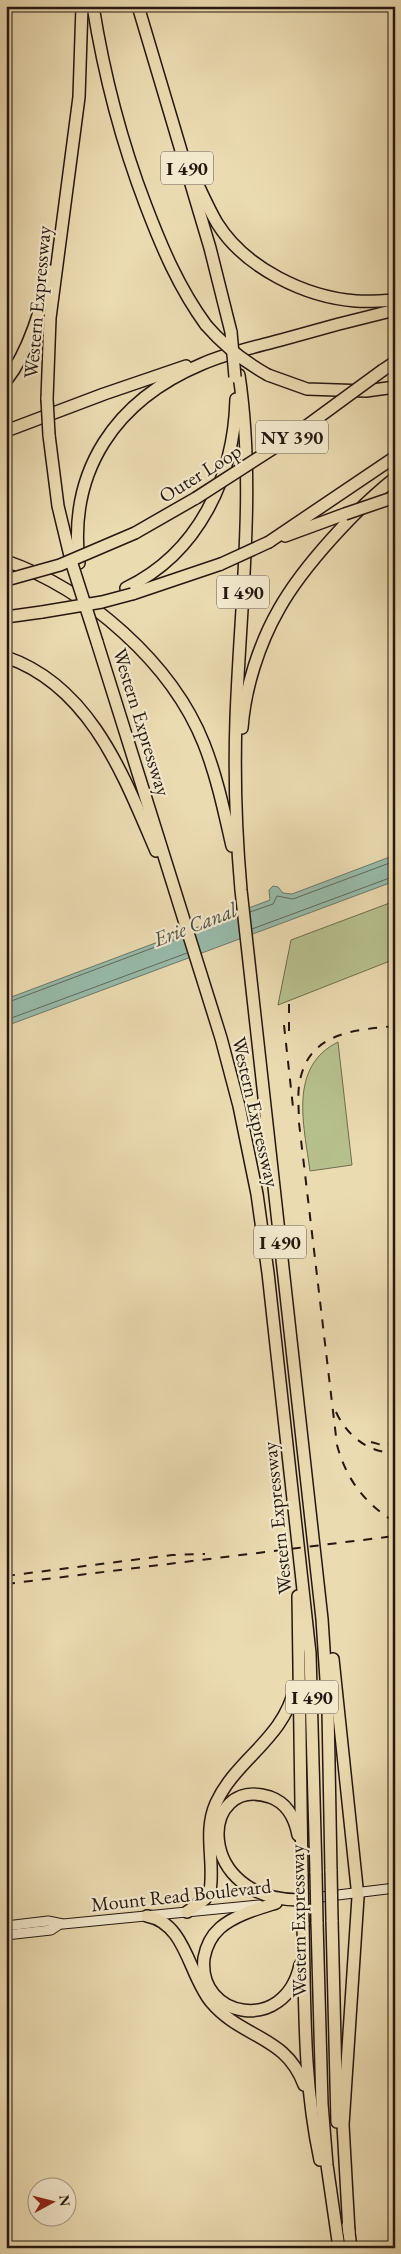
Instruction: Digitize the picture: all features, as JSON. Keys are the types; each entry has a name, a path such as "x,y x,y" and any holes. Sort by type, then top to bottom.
{"highway":[{"name":"Western Expressway","path":"82,6 79,97 50,318 47,400 49,435 58,506 97,642 201,973 235,1091 257,1194 268,1273 312,1683 321,2094 326,2154 343,2233 351,2248"},
{"path":"93,6 112,104 126,151 176,278 206,325 223,345 243,361 268,375 307,389 366,391 395,387"},
{"name":"Western Expressway","path":"138,6 219,277 231,332 246,455 247,508 234,774 241,890 327,1680 337,2128 343,2233 339,2248"},
{"path":"176,133 195,179 218,224 246,255 274,276 295,288 356,302 395,300"},
{"path":"6,381 27,343 41,306 66,191"},
{"path":"75,564 80,504 88,472 100,446 136,404 161,386 202,364 249,348 395,310"},
{"name":"Outer Loop","path":"8,580 60,565 135,533 196,498 297,433 395,362"},
{"path":"6,431 114,390 188,365 202,364"},
{"path":"129,591 171,559 202,521 215,495 228,456 235,419 237,376"},
{"path":"269,542 395,457"},
{"path":"236,810 245,708 254,671 265,638 279,608 343,527 395,478"},
{"path":"377,494 395,482"},
{"path":"6,617 42,612 90,601 221,564 269,542 395,496"},
{"path":"6,561 26,568 56,584 99,613 131,639 183,704 203,742 219,787 241,890"},
{"path":"6,657 33,670 59,687 78,706 93,726 113,755 182,911"},
{"path":"296,1522 306,2064 309,2104"},
{"path":"312,1530 329,1628 358,1893 344,2116 343,2233"},
{"path":"187,1912 205,1899 211,1888 209,1830 215,1805 226,1786 277,1728 286,1714 295,1689 299,1653"},
{"path":"301,1900 281,1898 258,1892 242,1883 230,1871 220,1853 217,1837 219,1822 227,1808 239,1798 256,1795 273,1798 284,1806 291,1815 296,1828 302,1874"},
{"path":"276,1903 254,1910 227,1923 216,1932 209,1942 204,1959 205,1976 210,1988 224,2003 239,2010 256,2011 271,2007 284,1998 293,1986 299,1971 303,1923"},
{"path":"147,1916 159,1920 174,1933 200,1986 218,2010 238,2025 277,2047 290,2058 302,2080 343,2233"}],"main road":[{"name":"Mount Read Boulevard","path":"6,1926 48,1921 60,1924 147,1916 276,1903 395,1888"},
{"name":"Mount Read Boulevard","path":"6,1935 51,1930 60,1924"}],"green space":[{"path":"395,901 395,959 278,1005 291,940"},
{"path":"338,1042 352,1165 310,1171 303,1117 303,1099 306,1082 312,1066 322,1053"}],"water":[{"path":"395,855 395,881 6,1026 6,999 270,900 269,890 273,886 278,887 283,893 292,894"}],"railway":[{"path":"289,1004 289,1033"},
{"path":"284,1025 293,1107"},
{"path":"395,1026 350,1032 336,1036 324,1043 313,1052 305,1064 298,1096 299,1123 337,1445 351,1480 358,1490 384,1515 395,1522"},
{"path":"336,1412 346,1429 360,1442 376,1450 395,1453"},
{"path":"371,1442 382,1445 395,1444"},
{"path":"6,1584 395,1536"},
{"path":"6,1576 172,1555 205,1554"}],"water label":[{"name":"Erie Canal","path":"195,924"}]}
